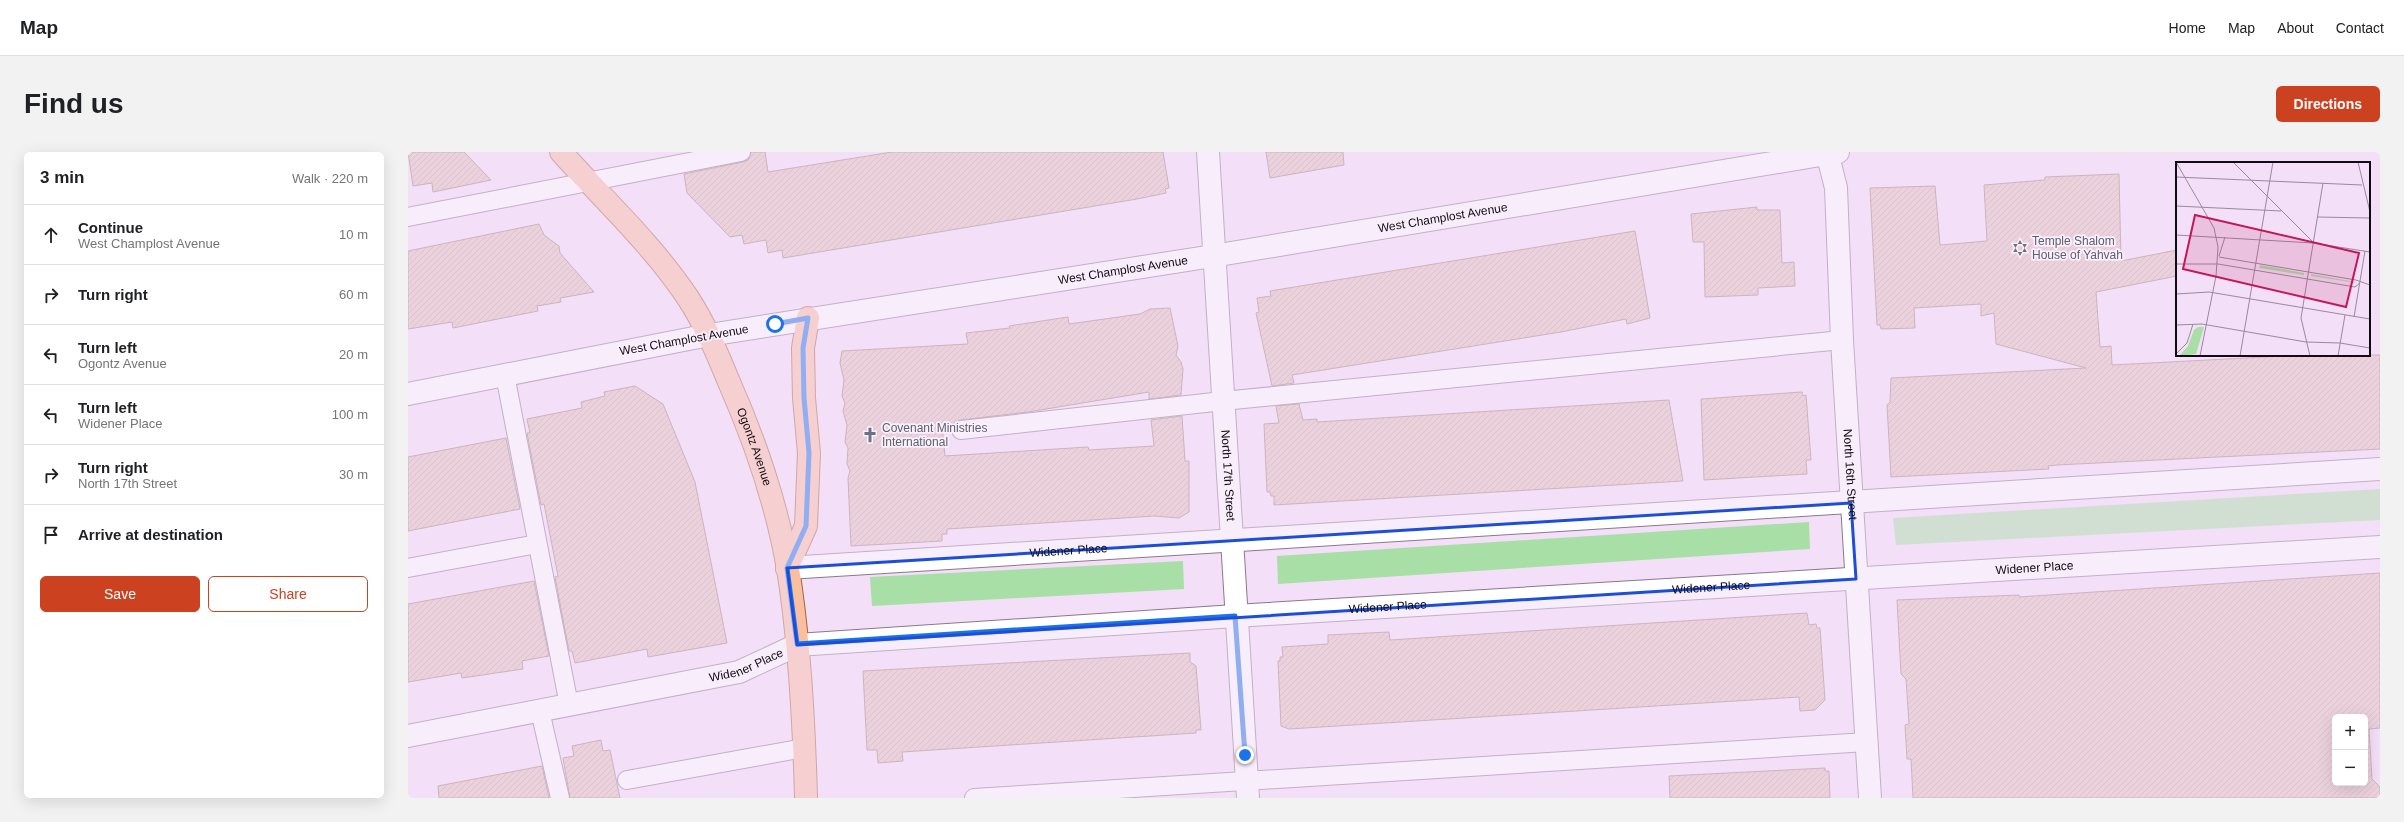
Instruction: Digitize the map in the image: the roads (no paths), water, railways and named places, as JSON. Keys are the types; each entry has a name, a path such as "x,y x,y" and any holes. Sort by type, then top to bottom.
{"main road":[{"name":"Ogontz Avenue","path":"561,152 655,254 688,299 709,335 737,400 758,457 776,518 787,568 797,644 806,798"},
{"path":"787,568 806,526 809,453 804,398 803,348 808,318"}],"street":[{"name":"North 17th Street","path":"1208,152 1213,256 1224,401 1235,616 1247,790"},
{"name":"West Champlost Avenue","path":"408,394 709,335 808,318 1213,256 1746,168 1830,152"},
{"name":"North 16th Street","path":"1830,152 1836,188 1842,340 1851,503 1870,798"},
{"name":"Widener Place","path":"787,568 2380,469"},
{"name":"Widener Place","path":"408,736 739,672 797,644 2380,547"}],"lane":[{"path":"408,217 741,152"},
{"path":"961,430 1224,401 1842,340"},
{"path":"505,375 536,544 569,705"},
{"path":"408,568 536,544"},
{"path":"540,711 560,798"},
{"path":"974,798 1247,790 1867,742"},
{"path":"628,780 804,748"}],"place":[{"name":"Temple Shalom House of Yahvah","path":"2020,248"},
{"name":"Covenant Ministries International","path":"870,435"}]}
